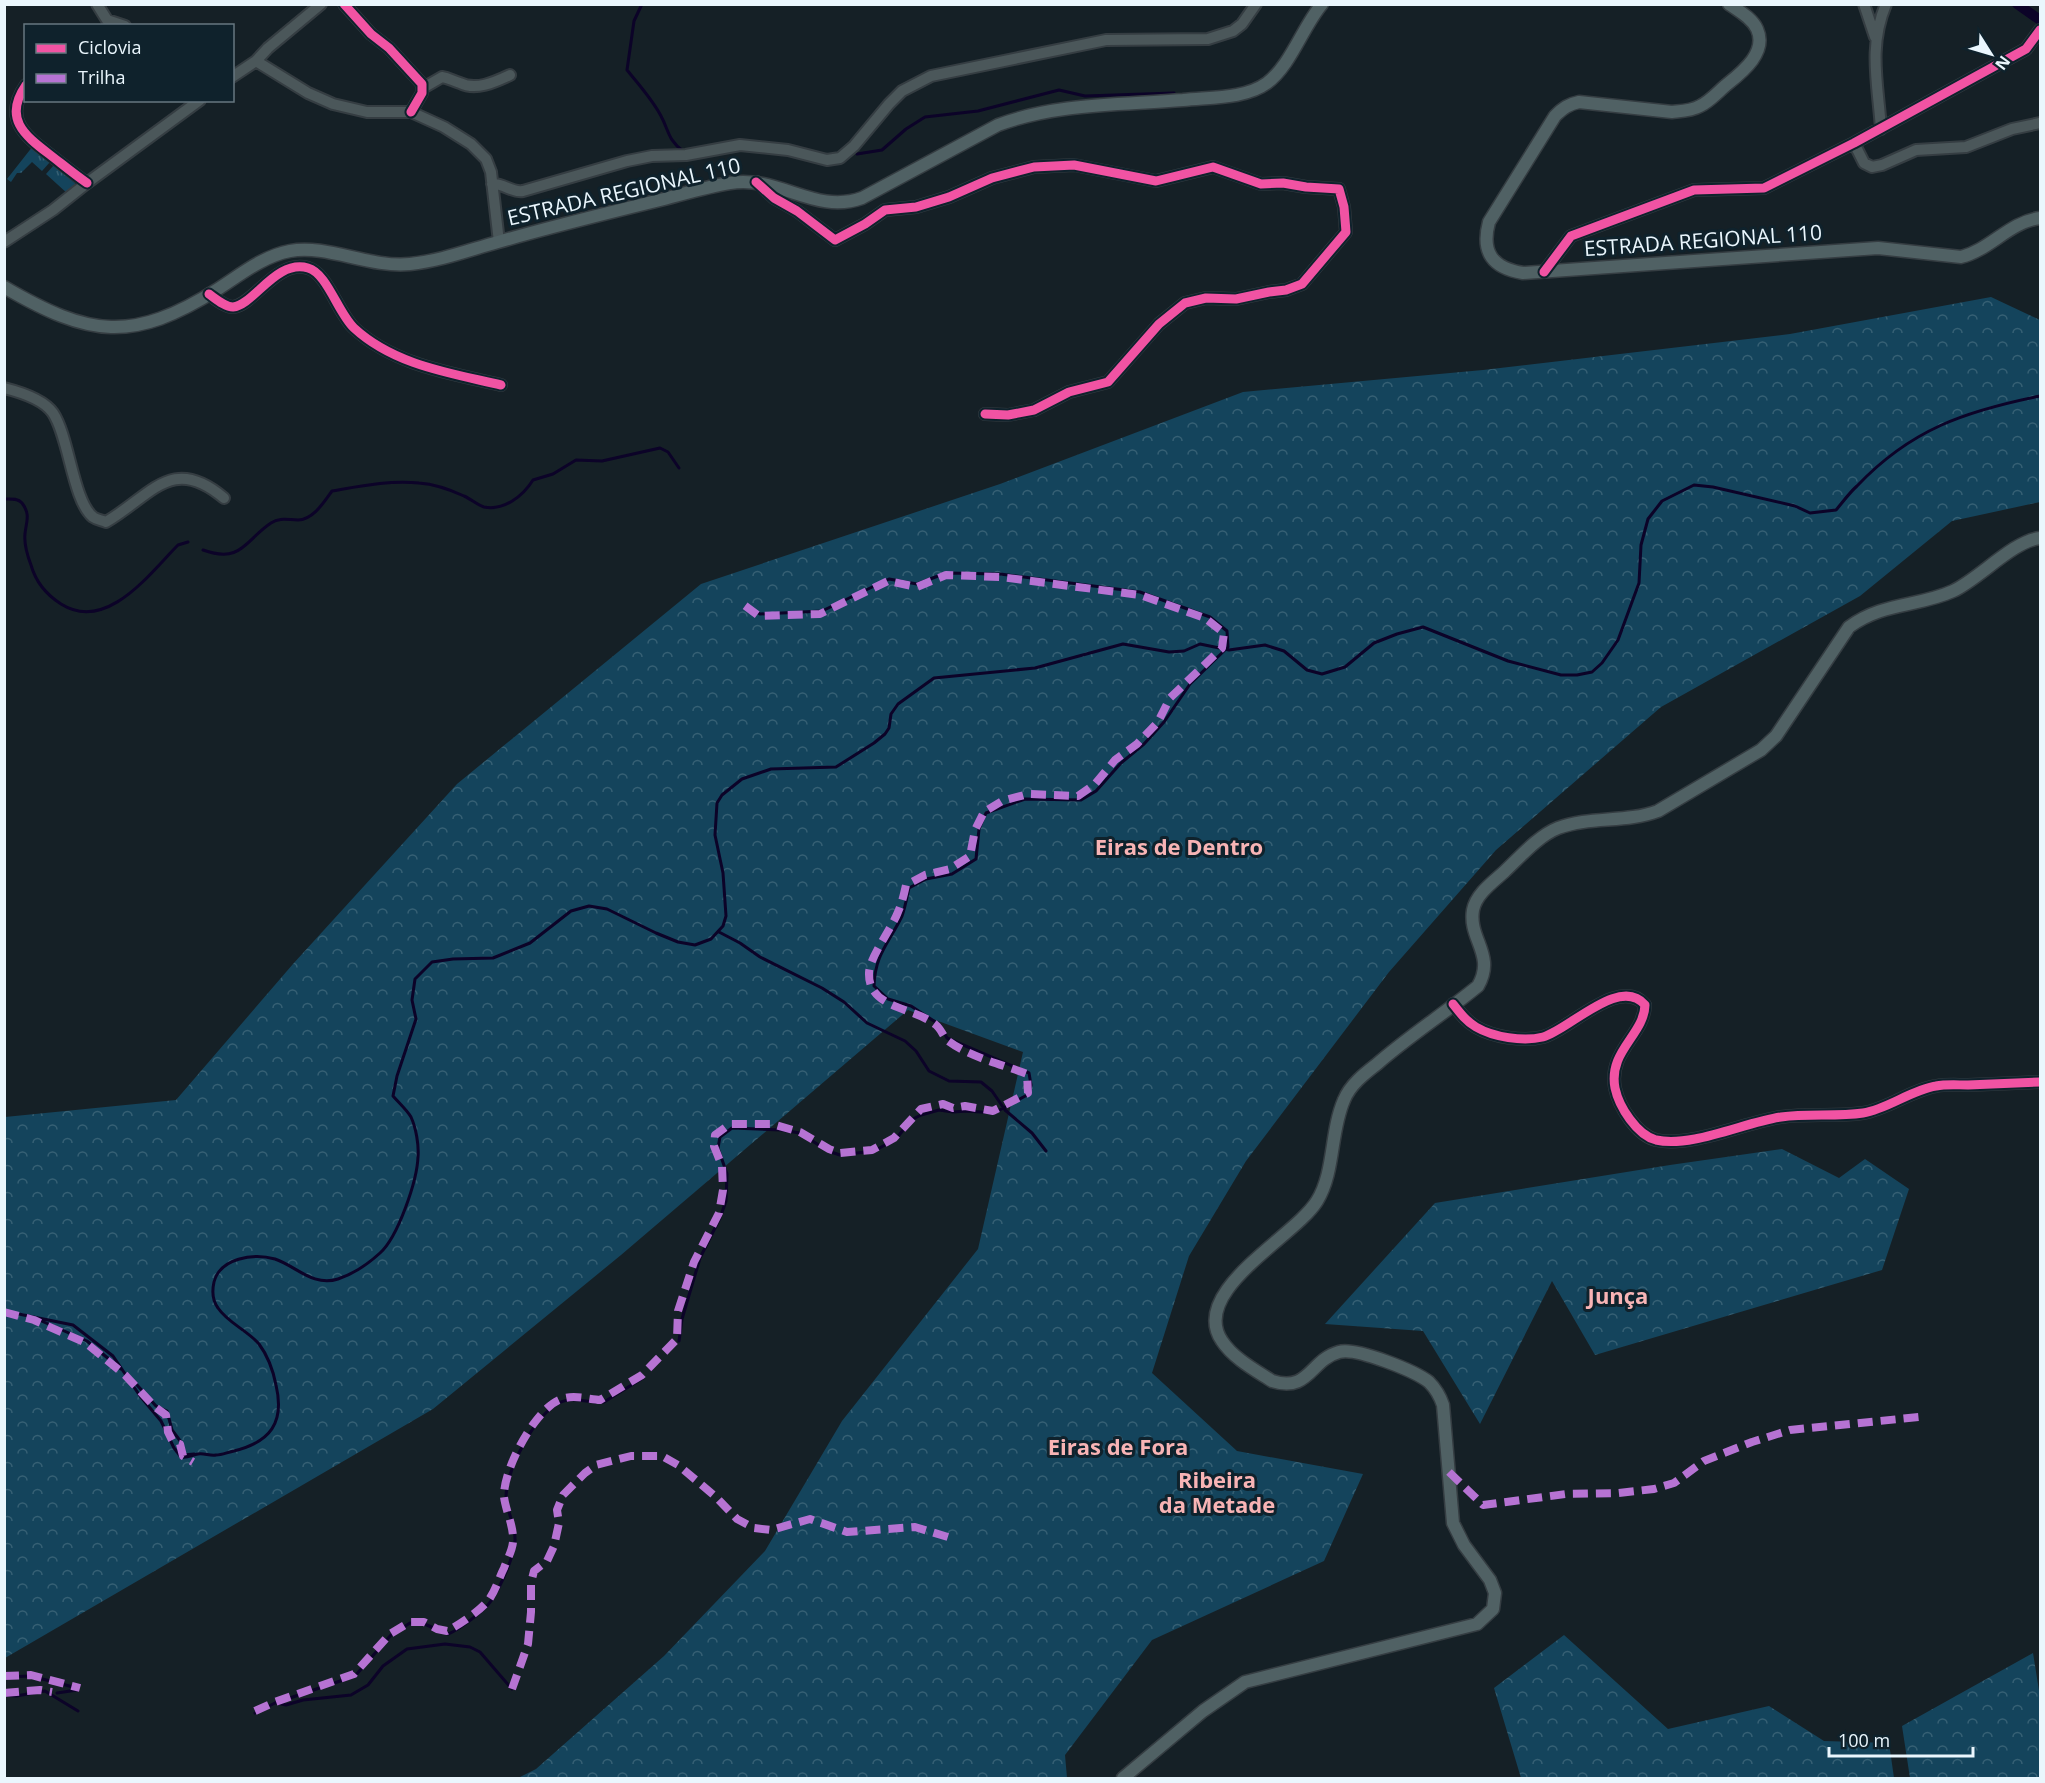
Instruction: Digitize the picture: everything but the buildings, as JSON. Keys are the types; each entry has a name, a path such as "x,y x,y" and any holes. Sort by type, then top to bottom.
{"main road":[{"name":"ESTRADA REGIONAL 110","path":"4,287 57,315 79,323 102,327 128,326 164,318 259,264 290,251 324,251 370,262 410,264 440,259 730,183 756,182 830,203 848,203 862,198 998,125 1022,116 1051,111 1207,98 1252,91 1280,71 1311,17 1322,4"},
{"name":"ESTRADA REGIONAL 110","path":"1729,4 1751,20 1758,30 1759,46 1756,55 1745,69 1702,105 1685,111 1672,112 1570,103 1555,116 1489,222 1485,239 1490,257 1503,267 1523,273 1878,248 1961,257 1970,255 2014,226 2040,218"},
{"path":"1123,1779 1203,1711 1245,1682 1477,1624 1493,1609 1496,1600 1490,1580 1464,1545 1453,1523 1443,1406 1435,1389 1421,1377 1401,1368 1372,1357 1345,1351 1329,1356 1300,1382 1293,1384 1272,1381 1232,1352 1222,1341 1216,1323 1218,1304 1229,1287 1303,1218 1319,1198 1342,1103 1347,1094 1363,1075 1478,986 1484,971 1485,959 1472,917 1474,904 1480,895 1547,834 1582,822 1646,816 1761,750 1772,740 1842,636 1862,617 1875,611 1954,591 2023,545 2040,538"}],"street":[{"path":"97,4 103,23"},
{"path":"344,4 371,34 389,48 423,87"},
{"path":"492,184 499,184 513,191 523,191 652,156 686,155 740,145 788,150 827,160 840,158 854,146 902,91 931,76 1106,40 1208,39 1233,31 1242,24 1256,4"},
{"path":"1864,4 1875,37 1881,129"},
{"path":"1875,37 1886,4"},
{"path":"234,74 256,61 288,30 321,5"},
{"path":"1544,272 1571,236 1694,190 1764,188 1881,129 2026,49 2040,30"},
{"path":"256,61 308,93 333,104 368,112 411,112 444,127 476,148 486,159 491,172 499,242"},
{"path":"423,87 442,77 461,84 479,86 493,83 510,75"},
{"path":"411,112 423,87"},
{"path":"24,90 16,108 18,123 25,136 87,183"},
{"path":"4,242 53,210 197,102"},
{"path":"1854,143 1864,163 1872,167 1916,150 1966,147 2012,129 2040,123"},
{"path":"756,182 774,198 797,211 835,240 885,210 916,207 992,178 1034,167 1074,165 1156,181 1213,167 1261,184 1283,183 1306,188 1340,189 1346,232 1333,251 1302,284 1287,290 1236,299 1206,298 1185,303 1159,324 1108,382 1069,392 1035,410 1008,415 985,414"},
{"path":"209,294 233,307 289,269 300,266 310,268 321,276 344,316 354,328 392,354 409,362 501,385"},
{"path":"4,388 44,404 53,413 77,486 89,513 95,519 106,522 169,480 177,478 193,478 224,498"},
{"path":"1453,1004 1464,1018 1482,1029 1506,1037 1532,1038 1556,1032 1585,1012 1614,998 1623,996 1640,1000 1645,1005 1642,1020 1619,1055 1614,1081 1615,1090 1620,1103 1636,1126 1653,1139 1665,1141 1695,1138 1781,1117 1861,1113 1934,1086 2040,1082"}],"green space":[{"path":"33,146 50,162 42,171 32,162 21,173 17,173 11,182 7,179"},
{"path":"54,165 78,186 68,194 46,174"},
{"path":"1991,297 2040,320 2040,502 1952,521 1860,596 1661,707 1496,850 1389,972 1246,1161 1189,1256 1152,1373 1237,1451 1363,1474 1324,1561 1152,1640 1065,1755 1067,1778 518,1778 536,1769 664,1656 765,1551 842,1421 978,1249 1023,1052 908,1010 621,1255 433,1409 5,1658 5,1117 176,1100 293,964 457,784 701,584 1000,484 1243,392 1483,370 1790,334"},
{"path":"1782,1149 1839,1178 1865,1159 1909,1189 1882,1270 1595,1355 1552,1281 1480,1424 1423,1331 1325,1324 1435,1203"},
{"path":"1564,1635 1668,1729 1769,1706 1824,1741 1889,1743 1894,1778 1521,1778 1494,1688"},
{"path":"2033,1653 2040,1697 2040,1778 1910,1778 1902,1726"}],"waterway":[{"path":"642,4 634,21 627,70 654,104 672,139 683,151"},
{"path":"2017,4 2040,20"},
{"path":"2036,17 2040,26"},
{"path":"857,154 882,150 906,129 925,117 978,111 1059,90 1085,96 1174,93"},
{"path":"4,1311 73,1325 113,1356 140,1396 161,1421 181,1457 200,1454 218,1455 247,1447 272,1429 278,1410 276,1385 270,1363 259,1344 227,1318 216,1305 213,1295 214,1282 223,1267 238,1259 248,1257 275,1259 305,1275 329,1281 338,1279 365,1265 387,1245 400,1222 417,1167 417,1137 411,1117 393,1096 397,1076 416,1019 412,1000 415,979 432,962 493,958 530,943 571,911 589,906 607,909 678,942 695,945 711,939 723,926 726,916 723,873 715,835 717,803 722,795 742,779 771,769 836,767 885,734 889,728 891,714 898,704 934,678 1035,668 1123,644 1169,652 1184,651 1200,644 1229,650 1265,645 1284,651 1307,670 1322,674 1345,667 1374,643 1423,627 1508,661 1561,675 1592,672 1602,663 1618,640 1639,583 1641,545 1648,519 1662,501 1694,485 1713,487 1795,506 1810,513 1836,510 1877,466 1919,436 1941,425 1988,408 2040,396"},
{"path":"203,550 216,554 235,552 274,521 309,517 318,510 332,491 354,487 397,482 424,484 448,490 467,497 481,506 491,508 512,501 524,492 533,480 553,474 576,460 602,461 660,448 668,452 679,468"},
{"path":"4,499 18,500 26,511 26,546 39,583 61,604 78,611 95,611 126,596 141,584 178,545 188,542"},
{"path":"679,1341 682,1319 700,1258 726,1201 727,1174 718,1148 720,1137 732,1128 800,1133 828,1151 840,1155 874,1151 896,1139 911,1120 921,1115 939,1110 994,1113 1029,1094 1031,1085 1029,1073 947,1038 940,1025 911,1006 888,999 874,986 877,965 883,949 902,916 909,888 926,879 952,874 976,859 979,829 986,813 1025,799 1081,800 1096,791 1121,763 1144,744 1164,722 1190,684 1228,647 1227,631 1210,617 1140,592 1000,574 946,573 917,584 889,579 822,611 760,614 748,607"},
{"path":"719,932 760,957 822,988 844,1002 867,1023 905,1041 916,1051 929,1071 949,1081 981,1082 992,1091 1005,1110 1032,1133 1046,1151"},
{"path":"37,1319 87,1341 121,1369"},
{"path":"128,1375 156,1406 167,1411 172,1430 181,1442 184,1455 194,1454"},
{"path":"255,1713 275,1703 355,1676 391,1635 410,1623 422,1623 448,1634 478,1614 495,1595 512,1555 515,1535 506,1502 508,1485 523,1444 540,1419 564,1401 604,1402 643,1378"},
{"path":"277,1703 286,1705 303,1700 351,1695 368,1685 383,1666 407,1649 445,1644 470,1647 480,1652 512,1689"},
{"path":"4,1677 31,1676 77,1688"},
{"path":"57,1693 77,1690"},
{"path":"4,1695 16,1696 45,1691 78,1711"}],"marked path":[{"path":"255,1711 354,1674 390,1634 410,1622 424,1622 447,1631 487,1602 496,1587 512,1545 513,1536 504,1497 505,1486 514,1457 530,1428 549,1406 559,1400 574,1397 600,1400 642,1375 677,1339 678,1311 694,1262 719,1213 723,1190 722,1166 714,1146 715,1135 730,1124 772,1124 800,1132 840,1153 872,1150 894,1138 921,1109 943,1104 953,1108 965,1106 993,1111 1028,1093 1027,1074 965,1051 947,1040 939,1028 927,1019 884,1001 871,985 869,973 873,959 895,919 906,885 925,875 950,869 970,856 975,830 984,812 1002,801 1028,794 1078,796 1095,784 1115,760 1137,744 1158,722 1170,698 1222,648 1224,633 1205,618 1140,595 1000,577 946,575 917,587 888,581 820,614 759,616 744,605"},
{"path":"4,1312 34,1320 86,1343 125,1375 155,1407 166,1415 168,1432 173,1442 180,1444 183,1456 193,1462"},
{"path":"1449,1472 1483,1505 1566,1494 1618,1493 1654,1489 1674,1483 1704,1461 1790,1430 1919,1417"},
{"path":"512,1689 528,1644 531,1583 534,1571 547,1561 554,1546 559,1523 557,1510 563,1495 596,1465 631,1456 662,1456 678,1465 716,1497 737,1519 754,1528 771,1530 810,1519 847,1532 915,1527 951,1538"},
{"path":"4,1676 31,1675 80,1688"},
{"path":"4,1693 40,1690 52,1692"}],"cycle path":[{"path":"344,4 422,84 422,93 411,112"},
{"path":"1544,272 1571,236 1694,190 1764,188 1854,143 2026,49 2040,30"},
{"path":"24,88 16,107 20,125 25,133 87,183"},
{"path":"756,182 774,198 797,211 835,240 885,210 916,207 949,197 992,178 1034,167 1074,165 1156,181 1213,167 1261,184 1283,183 1339,189 1344,207 1346,232 1302,284 1286,290 1236,299 1206,298 1185,303 1159,324 1108,382 1069,392 1034,410 1008,415 985,414"},
{"path":"209,294 233,307 249,299 286,270 296,267 308,268 321,277 348,321 370,341 423,366 501,385"},
{"path":"1453,1004 1469,1022 1483,1031 1508,1038 1526,1039 1543,1037 1554,1032 1609,1000 1622,996 1635,997 1645,1005 1643,1016 1621,1053 1614,1075 1615,1088 1620,1103 1642,1132 1656,1140 1670,1142 1702,1138 1781,1117 1863,1113 1881,1108 1918,1091 1940,1085 2040,1082"}],"district":[{"name":"Eiras de Dentro","path":"1179,847"},
{"name":"Junça","path":"1618,1296"},
{"name":"Eiras de Fora","path":"1118,1447"},
{"name":"Ribeira da Metade","path":"1217,1492"}]}
